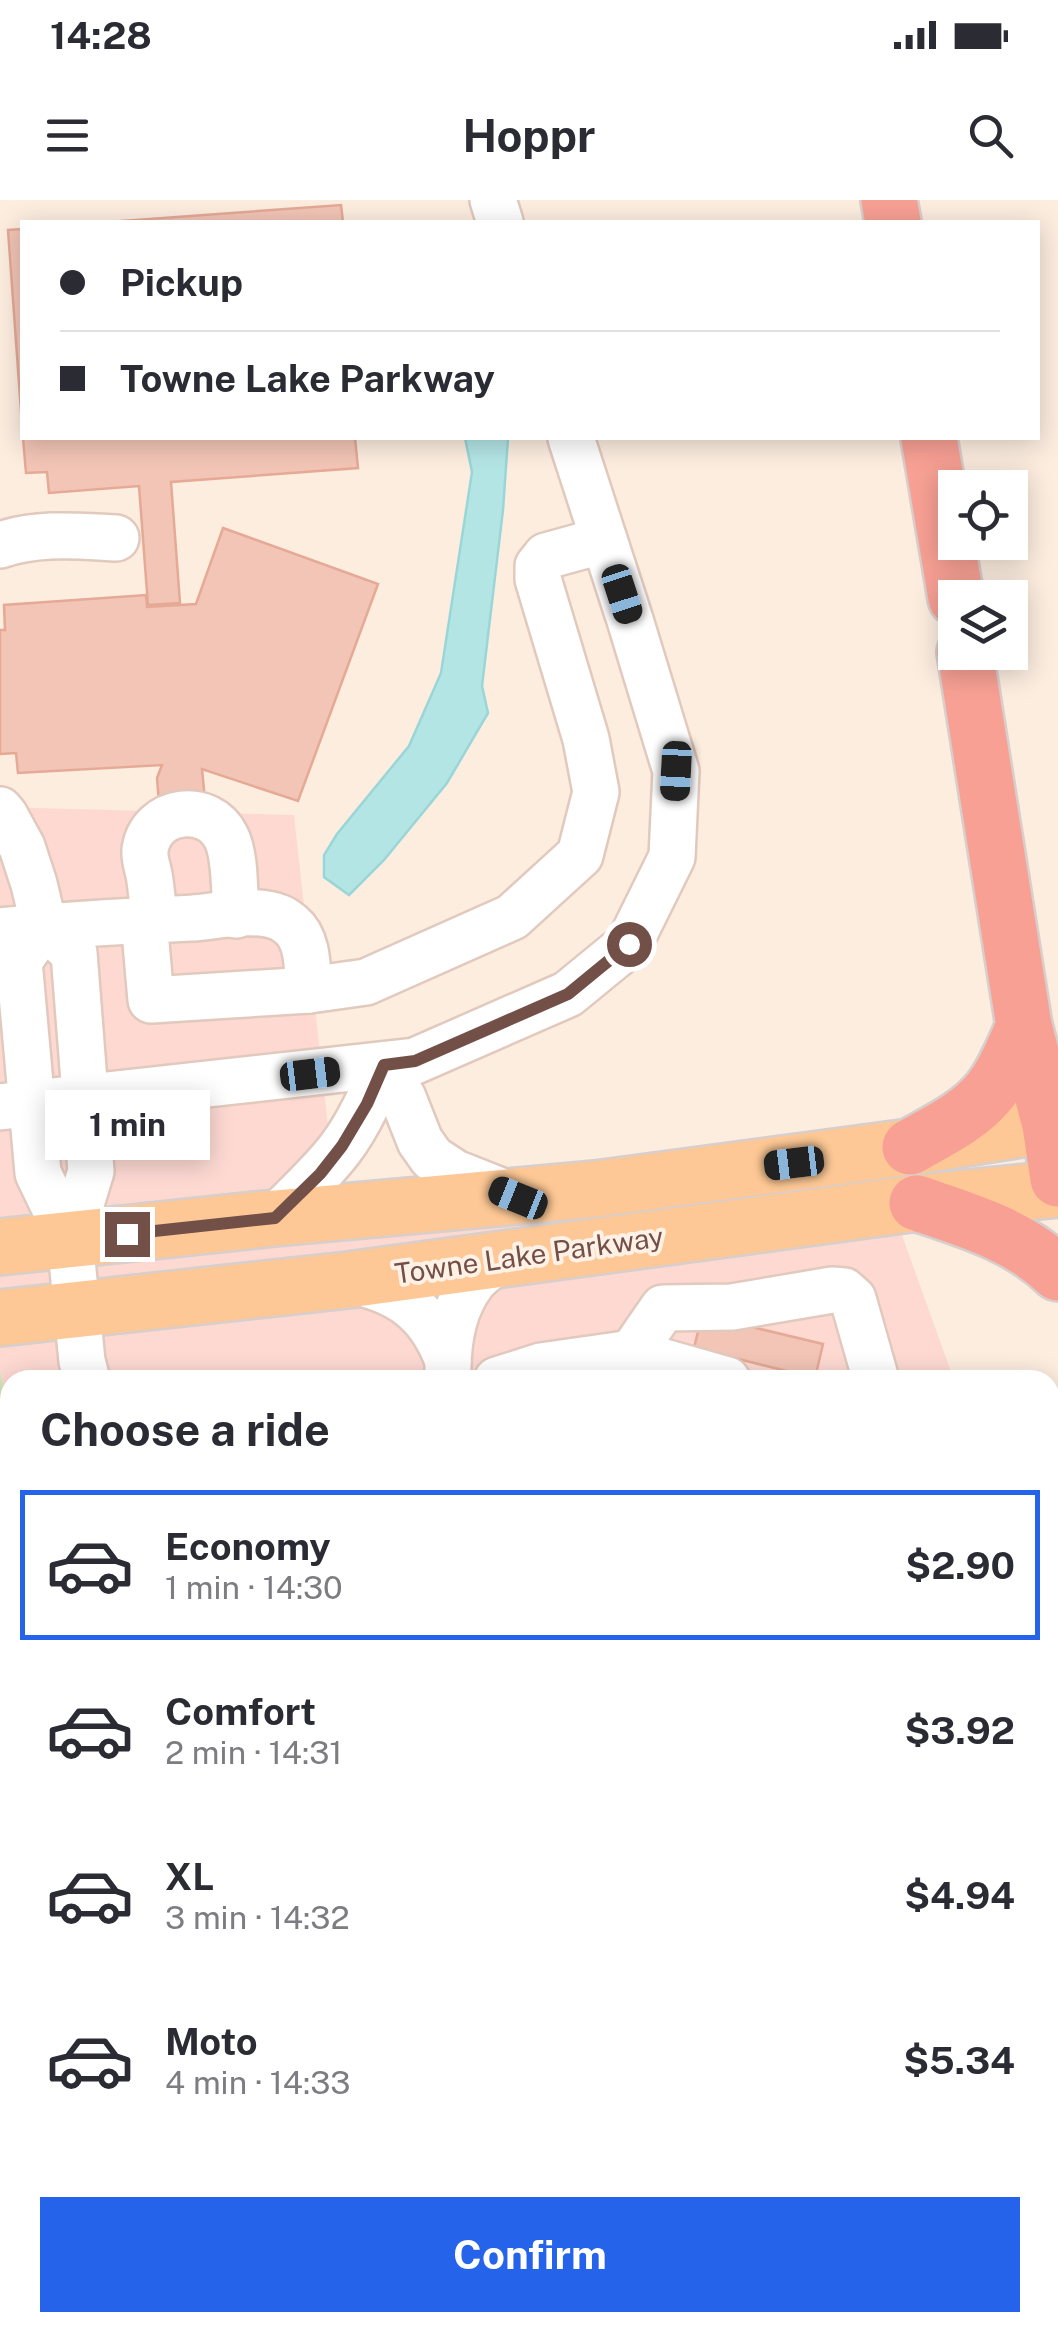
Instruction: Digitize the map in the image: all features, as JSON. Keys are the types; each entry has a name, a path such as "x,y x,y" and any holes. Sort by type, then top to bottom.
{"highway":[{"path":"930,440 953,580"},
{"path":"968,670 1024,1026 1054,1124 1058,1179"},
{"path":"910,1147 976,1106 1004,1070 1024,1026"},
{"path":"917,1204 1011,1239 1058,1273"}],"main road":[{"name":"Towne Lake Parkway","path":"0,1247 518,1198 910,1147 1054,1124"},
{"name":"Towne Lake Parkway","path":"0,1318 348,1280 917,1204 1058,1189"}],"lane":[{"path":"16,1106 415,1061 568,994 629,944 672,857 676,771 571,440"},
{"path":"0,545 52,534 116,538"},
{"path":"236,915 230,846 224,833 201,815 172,816 159,824 145,848 150,876 151,1000 309,990 366,982 512,917 580,856 596,792 586,739 538,579 538,566 546,556 604,540"},
{"path":"0,810 22,847 34,884 22,929 16,1106 38,1173 70,1240 84,1370"},
{"path":"22,929 255,914 278,916 295,928 305,948 309,990"},
{"path":"22,929 74,953 91,1171 70,1240"},
{"path":"384,1065 432,1158 518,1198"},
{"path":"275,1218 342,1146 384,1065"},
{"path":"448,1370 456,1318 472,1283 504,1258"},
{"path":"348,1280 393,1292 414,1308 441,1342 448,1370"},
{"path":"632,1352 663,1308 732,1307 832,1290 853,1299 873,1370"},
{"path":"528,1370 632,1352 693,1370"}],"shaded area":[{"path":"0,807 294,815 340,1236 881,1177 950,1370 0,1370"}],"water":[{"path":"465,440 508,440 482,686 488,713 447,783 384,860 349,895 324,877 324,855 409,746 441,673 472,472"}],"building":[{"path":"341,205 343,220 135,220"},
{"path":"20,229 20,397 8,230"},
{"path":"23,440 355,440 358,468 171,482 180,603 148,605 139,486 49,493 47,472 26,473"},
{"path":"223,528 378,584 298,801 202,769 205,800 159,803 157,778 162,765 18,773 16,753 0,754 0,630 5,630 4,605 146,595 147,607 196,604"},
{"path":"702,1315 823,1344 817,1370 783,1370 694,1348"}],"route":[{"path":"127,1234 275,1218 342,1146 384,1065 415,1061 568,994 629,944"}]}
